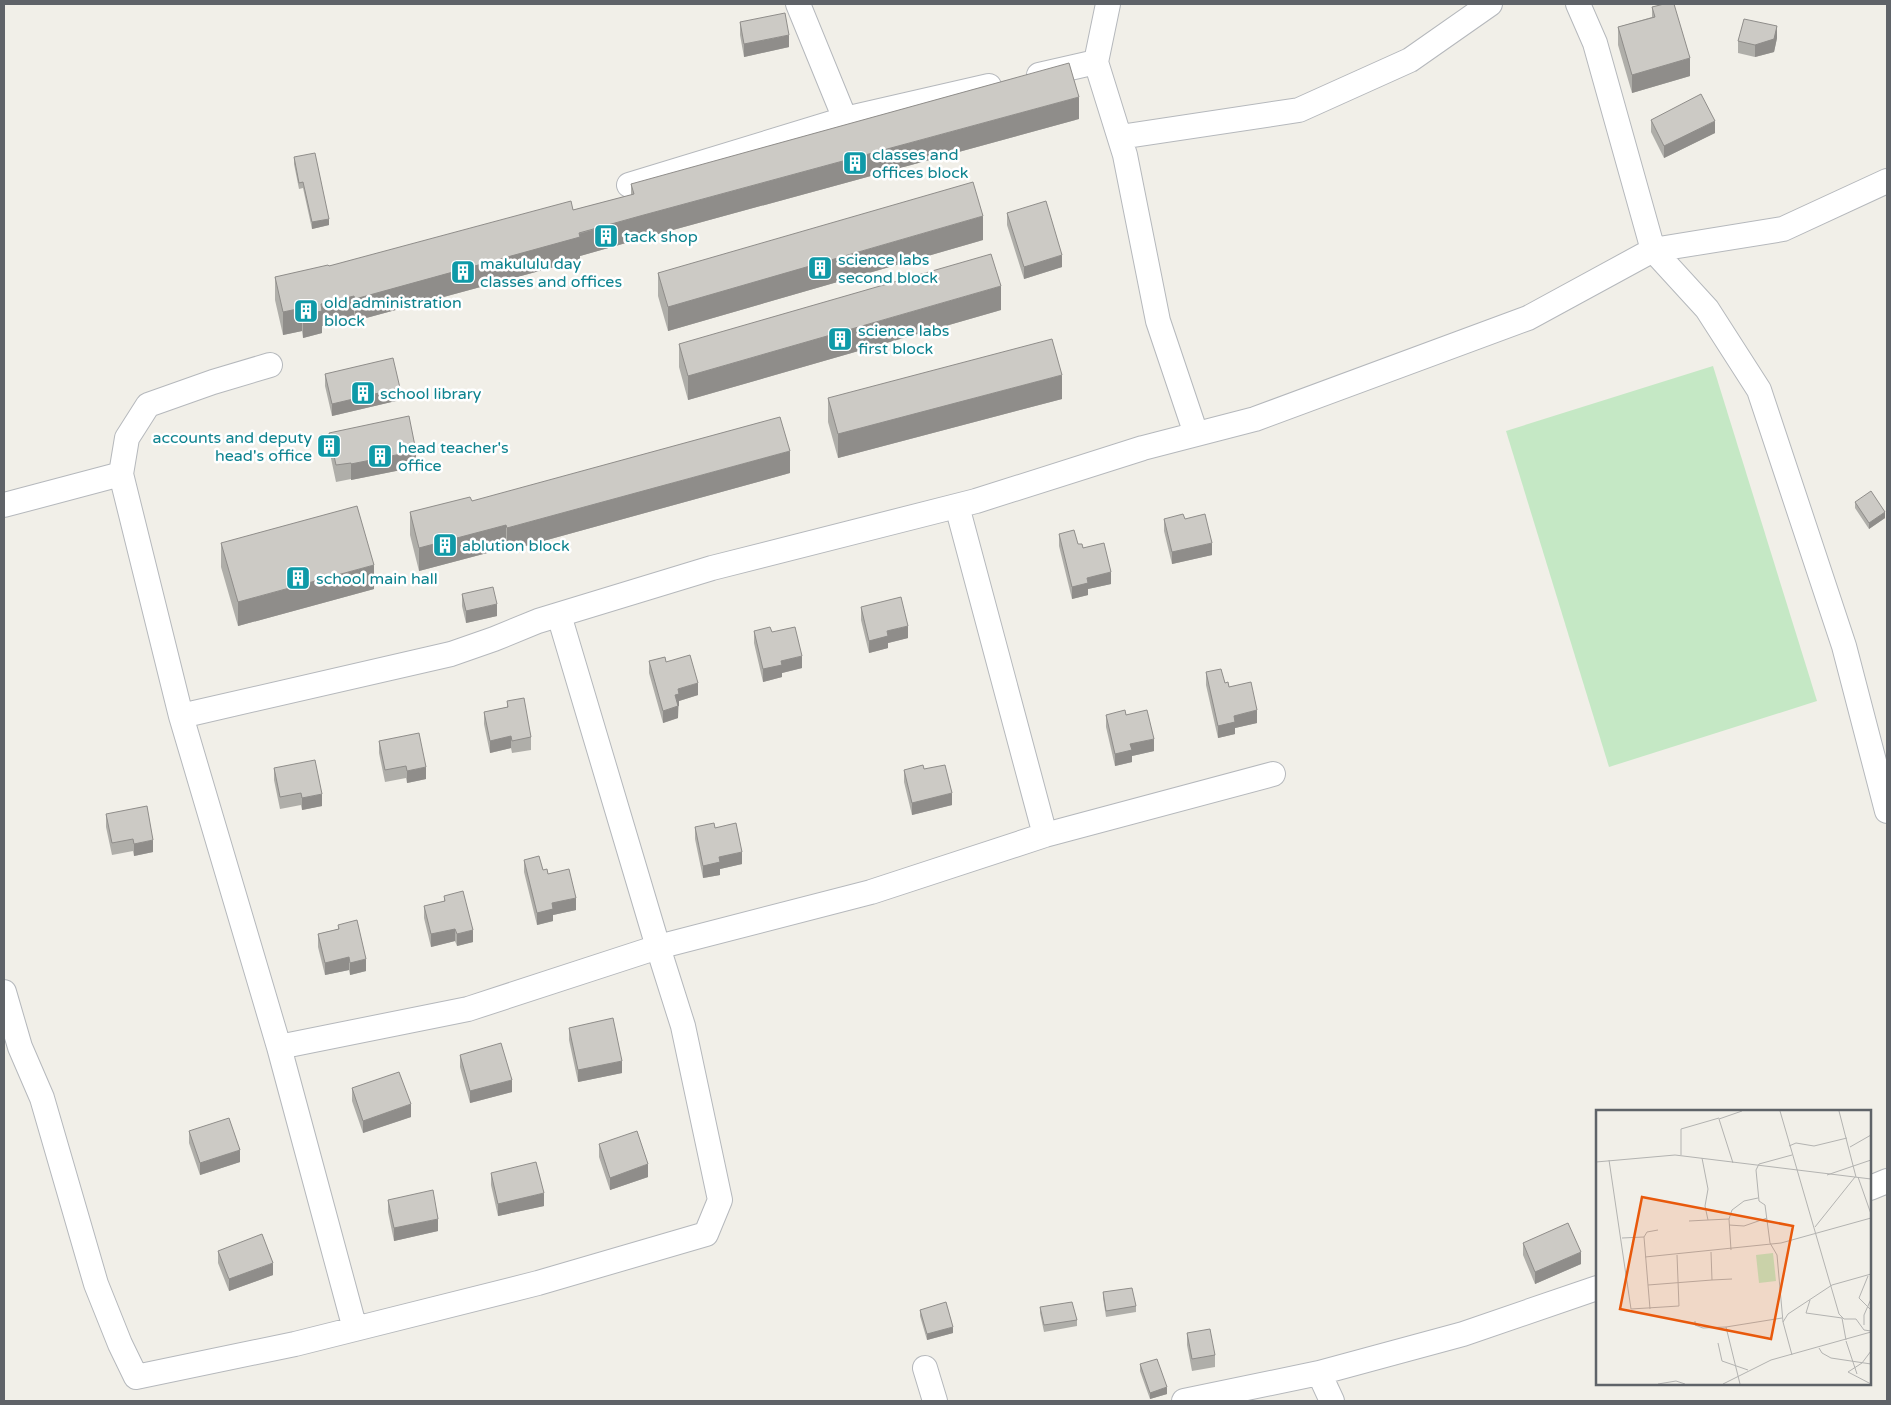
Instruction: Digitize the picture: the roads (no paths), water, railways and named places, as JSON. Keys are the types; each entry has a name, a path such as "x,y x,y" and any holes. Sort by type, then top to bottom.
{"street":[{"path":"798,4 845,119"},
{"path":"1108,4 1096,62 1126,154 1158,321 1196,434"},
{"path":"1120,137 1299,110 1410,60 1490,4"},
{"path":"1578,4 1595,44 1653,250 1707,309 1759,390 1844,646 1887,811"},
{"path":"628,185 845,119 1096,62"},
{"path":"181,716 450,654 559,615 712,568 957,506 1143,448 1255,419 1528,318 1653,250 1783,229 1887,181"},
{"path":"270,365 213,382 148,405 127,438 121,474 181,716 279,1047 355,1329"},
{"path":"4,504 121,474"},
{"path":"957,506 1045,835"},
{"path":"4,992 20,1047 42,1098 96,1284 120,1344 136,1377 295,1344 355,1329 538,1283 706,1234 720,1200 683,1026 559,615"},
{"path":"279,1047 468,1009 658,947 871,892 1045,835 1273,774"},
{"path":"1871,1188 1887,1181"},
{"path":"1184,1401 1319,1373 1463,1334 1596,1288"},
{"path":"924,1368 935,1401"},
{"path":"1319,1373 1332,1401"}],"place":[{"name":"classes and offices block","path":"855,163"},
{"name":"tack shop","path":"606,236"},
{"name":"science labs second block","path":"820,268"},
{"name":"makululu day classes and offices","path":"463,272"},
{"name":"old administration block","path":"306,311"},
{"name":"science labs first block","path":"840,339"},
{"name":"school library","path":"363,393"},
{"name":"accounts and deputy head's office","path":"329,446"},
{"name":"head teacher's office","path":"380,456"},
{"name":"ablution block","path":"445,545"},
{"name":"school main hall","path":"298,578"}]}
